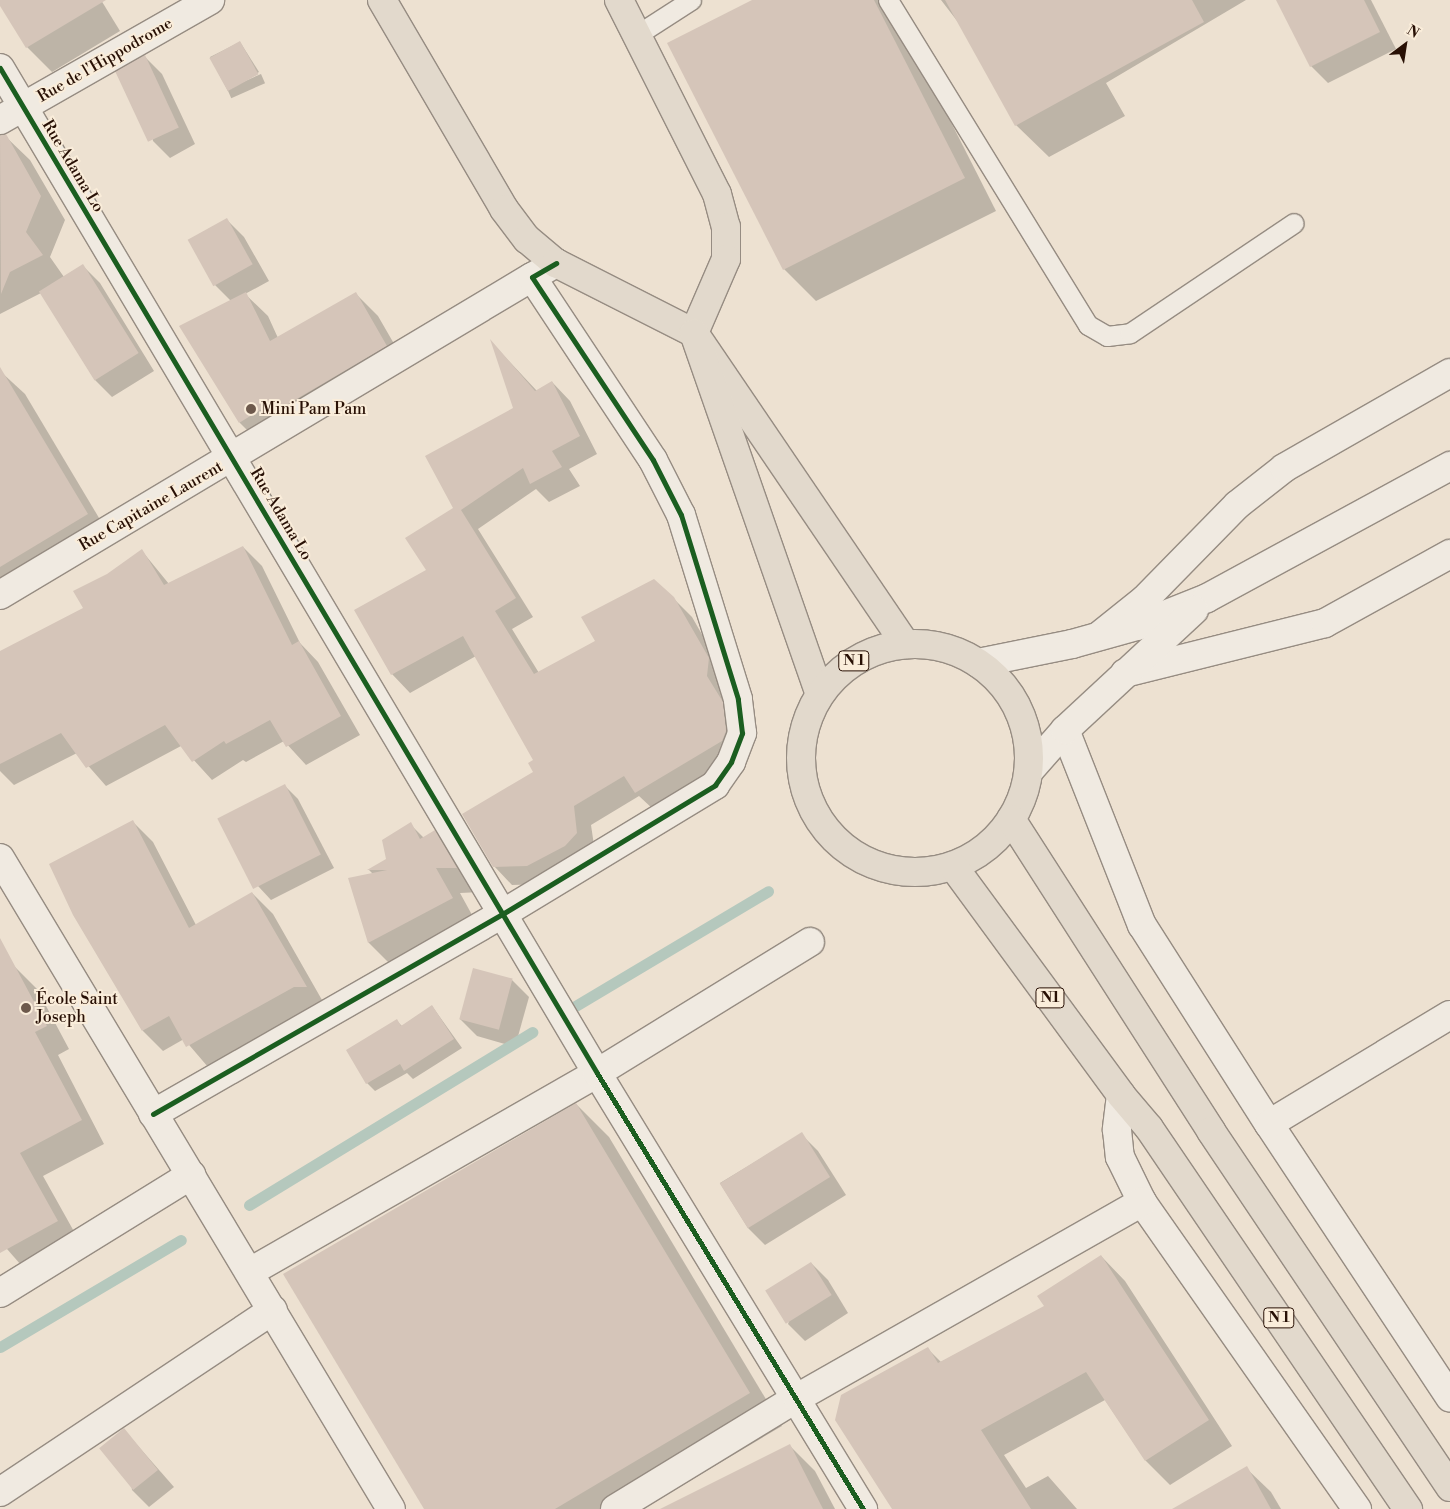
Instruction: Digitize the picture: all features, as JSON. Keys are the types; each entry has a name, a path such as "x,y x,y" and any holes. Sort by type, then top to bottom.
{"highway":[{"path":"382,0 504,208 528,239 556,263 694,333 905,644"},
{"path":"619,0 638,34 717,194 726,227 726,259 694,333"},
{"name":"N 1","path":"694,333 820,694"},
{"name":"N 1","path":"905,644 930,645 955,651 978,662 1002,685 1023,721 1029,771 1023,796 1012,819 996,839 976,854 953,866 910,871 877,865 853,854 833,837 818,816 806,793 801,768 801,742 808,717 820,694 837,674 858,659 880,648 905,644"},
{"path":"1012,819 1211,1131 1450,1487"},
{"name":"N1","path":"953,866 1121,1095 1149,1128"},
{"name":"N 1","path":"1149,1128 1408,1509"}],"street":[{"name":"Rue de l'Hippodrome","path":"0,120 210,0"},
{"name":"Rue Adama Lo","path":"0,68 540,973 597,1073 863,1509"},
{"name":"Rue Capitaine Laurent","path":"0,595 233,458 556,263"},
{"path":"154,1114 504,913 715,785 731,762 742,733 738,699 682,515 653,460 532,277"},
{"path":"1099,636 1144,600 1238,505 1284,468 1450,373"},
{"path":"978,662 1137,626 1207,598 1450,466"},
{"path":"1125,673 1325,623 1450,554"},
{"path":"1029,771 1065,730 1207,598"},
{"path":"1065,730 1142,925 1268,1124 1450,1397"},
{"path":"0,858 391,1509"},
{"path":"250,1272 597,1073 810,942"},
{"path":"1268,1124 1450,1015"},
{"path":"1121,1095 1117,1130 1120,1157 1142,1202 1358,1509"},
{"path":"0,1293 191,1175"},
{"path":"615,1509 796,1398 1142,1202"},
{"path":"0,1492 273,1310"}],"lane":[{"path":"638,34 691,0"},
{"path":"888,0 1088,325 1107,336 1130,333 1294,223"}],"building":[{"path":"0,0 106,0 26,48 0,6"},
{"path":"752,0 874,0 965,178 783,270 667,43"},
{"path":"945,0 1192,0 1204,22 1015,126"},
{"path":"1276,0 1364,0 1380,32 1310,67"},
{"path":"240,41 258,74 228,91 209,58"},
{"path":"145,55 179,128 148,142 114,69"},
{"path":"6,134 41,196 26,232 43,255 10,272 1,294 0,136"},
{"path":"227,218 253,264 213,286 188,240"},
{"path":"83,264 139,353 95,381 39,292"},
{"path":"246,292 270,341 356,292 387,346 288,404 280,408 275,401 239,423 179,326"},
{"path":"490,339 535,391 552,381 580,436 552,451 562,467 530,484 523,468 461,510 516,598 495,611 534,674 595,641 581,617 654,579 674,597 709,658 707,676 723,702 726,731 722,741 635,793 624,776 574,806 577,833 565,846 527,866 493,867 462,814 533,772 528,763 533,760 463,636 391,675 354,610 426,570 405,538 453,508 425,456 513,408"},
{"path":"0,367 88,514 0,567"},
{"path":"243,546 292,645 299,641 341,716 286,747 270,720 226,744 224,741 192,762 165,725 86,768 61,733 0,764 0,651 83,608 73,591 107,574 142,549 164,585"},
{"path":"285,784 321,854 253,889 217,819"},
{"path":"133,820 189,928 252,892 307,987 294,987 186,1047 169,1016 142,1031 73,915 49,864"},
{"path":"411,822 420,839 435,830 457,868 436,868 453,898 368,943 348,878 387,870 367,870 386,859 382,840"},
{"name":"École Saint Joseph","path":"0,938 47,1026 35,1032 82,1120 20,1153 58,1221 0,1253"},
{"path":"473,968 513,979 499,1030 459,1019"},
{"path":"432,1005 454,1039 404,1071 400,1064 366,1084 346,1050 397,1019 401,1026"},
{"path":"576,1103 750,1393 555,1509 424,1509 283,1274"},
{"path":"802,1132 830,1177 748,1228 720,1183"},
{"path":"1101,1255 1209,1420 1145,1461 1086,1372 981,1430 1031,1509 892,1509 835,1420 841,1395 928,1347 938,1363 1044,1306 1037,1296"},
{"path":"811,1262 832,1295 786,1324 765,1291"},
{"path":"124,1428 158,1470 133,1490 99,1448"},
{"path":"790,1444 823,1509 660,1509"},
{"path":"1247,1466 1271,1509 1172,1509"}],"waterway":[{"path":"567,1011 768,891"},
{"path":"249,1205 532,1032"},
{"path":"0,1347 181,1240"}],"cycle path":[{"path":"0,68 597,1073 863,1509"},
{"path":"153,1114 504,913 715,785 731,762 742,733 738,699 681,515 653,460 532,277 556,263"}],"place":[{"name":"Mini Pam Pam","path":"251,409"},
{"name":"École Saint Joseph","path":"26,1008"}]}
